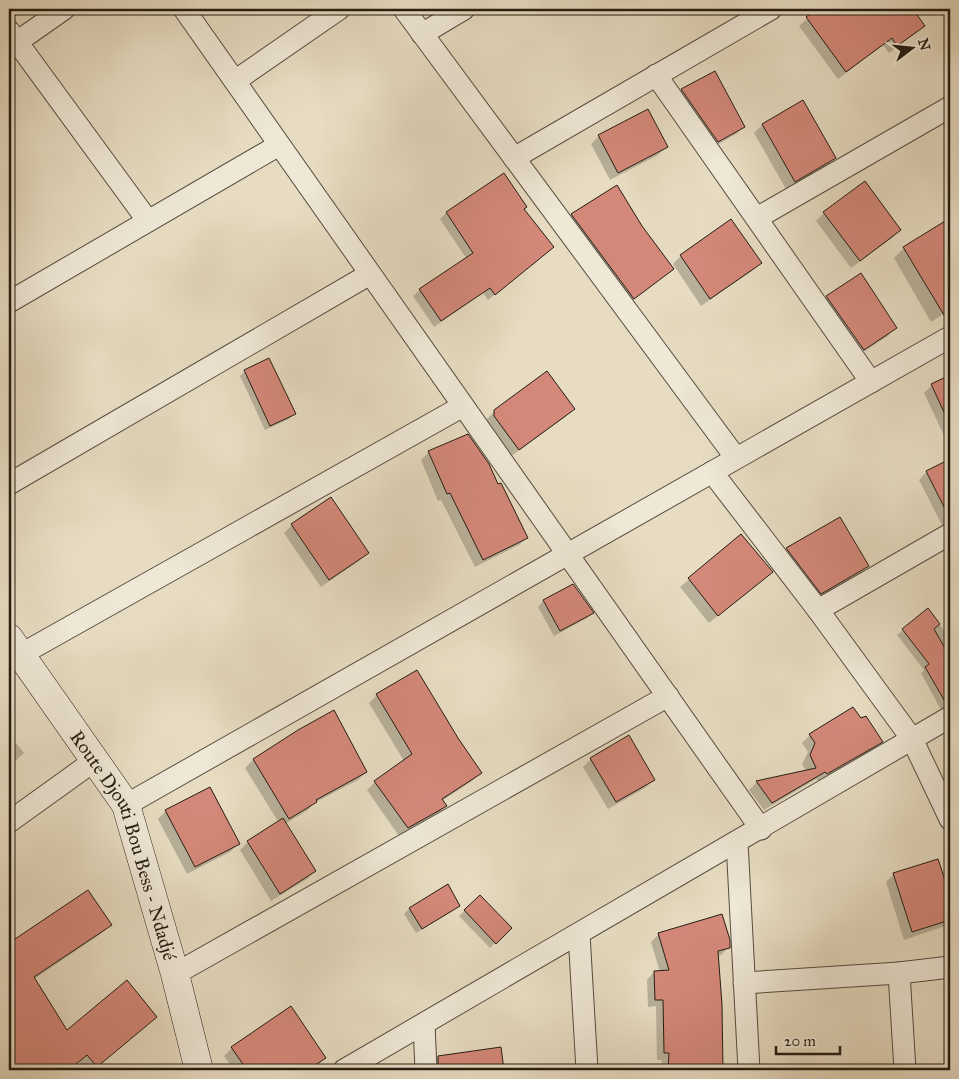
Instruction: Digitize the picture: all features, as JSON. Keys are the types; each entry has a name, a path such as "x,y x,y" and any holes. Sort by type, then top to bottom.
{"main road":[{"name":"Route Djouti Bou Bess - Ndadjé","path":"15,646 126,805 175,974 198,1070"}],"street":[{"path":"64,9 13,36 148,221"},
{"path":"184,9 761,829"},
{"path":"235,82 339,9"},
{"path":"404,9 736,458"},
{"path":"422,34 464,9"},
{"path":"514,158 770,9"},
{"path":"656,75 871,382"},
{"path":"757,218 950,107"},
{"path":"9,302 280,145"},
{"path":"9,484 370,274"},
{"path":"126,805 950,337"},
{"path":"15,646 463,406"},
{"path":"712,472 818,610 912,740 950,819"},
{"path":"818,610 950,534"},
{"path":"175,974 668,696"},
{"path":"344,1070 761,829 950,717"},
{"path":"9,822 94,761"},
{"path":"737,842 749,1070"},
{"path":"579,934 587,1070"},
{"path":"744,983 950,967"},
{"path":"899,972 905,1070"},
{"path":"424,1024 426,1070"}],"building":[{"path":"817,9 913,9 925,26 897,46 892,38 846,72 806,17"},
{"path":"715,71 745,127 718,142 681,89"},
{"path":"803,100 836,158 795,182 762,124"},
{"path":"648,109 668,147 618,173 598,135"},
{"path":"504,173 527,207 524,209 554,247 495,295 490,288 441,321 419,289 473,253 446,212"},
{"path":"865,181 901,230 860,261 823,212"},
{"path":"617,185 642,226 674,269 634,299 571,214"},
{"path":"950,218 950,325 903,247"},
{"path":"731,219 762,263 710,299 680,255"},
{"path":"861,273 897,328 864,350 826,296"},
{"path":"269,358 296,414 270,426 244,370"},
{"path":"547,371 575,409 519,450 494,416 494,410"},
{"path":"950,375 950,425 931,384"},
{"path":"468,434 489,464 498,484 501,483 528,538 483,560 450,493 447,494 428,451"},
{"path":"950,459 950,519 926,471"},
{"path":"331,497 369,553 329,580 291,524"},
{"path":"840,517 869,566 821,594 786,548"},
{"path":"741,534 773,572 718,616 688,578"},
{"path":"573,584 594,613 560,631 543,600"},
{"path":"928,608 940,624 934,629 950,657 950,705 947,705 925,667 929,664 902,629"},
{"path":"417,670 458,738 482,773 442,799 447,806 408,828 374,781 412,754 376,694"},
{"path":"853,707 861,718 866,716 883,742 827,774 825,772 772,803 756,781 816,768 810,755 815,743 809,734"},
{"path":"334,710 367,772 316,800 317,802 289,819 253,759 298,730"},
{"path":"629,735 655,780 616,802 590,758"},
{"path":"210,787 240,844 195,867 165,810"},
{"path":"283,818 316,871 280,894 247,841"},
{"path":"938,859 950,895 950,920 912,932 893,873"},
{"path":"448,884 460,906 422,929 409,908"},
{"path":"88,890 112,925 34,977 67,1030 127,980 157,1017 97,1067 87,1055 69,1070 9,1070 9,943"},
{"path":"480,895 512,928 496,944 464,910"},
{"path":"722,914 730,940 730,948 718,951 722,1005 723,1070 668,1070 669,1053 664,1053 663,1000 655,1000 654,971 669,970 658,933"},
{"path":"291,1006 326,1058 308,1070 247,1070 231,1047"},
{"path":"501,1047 504,1070 438,1070 438,1056"}]}
